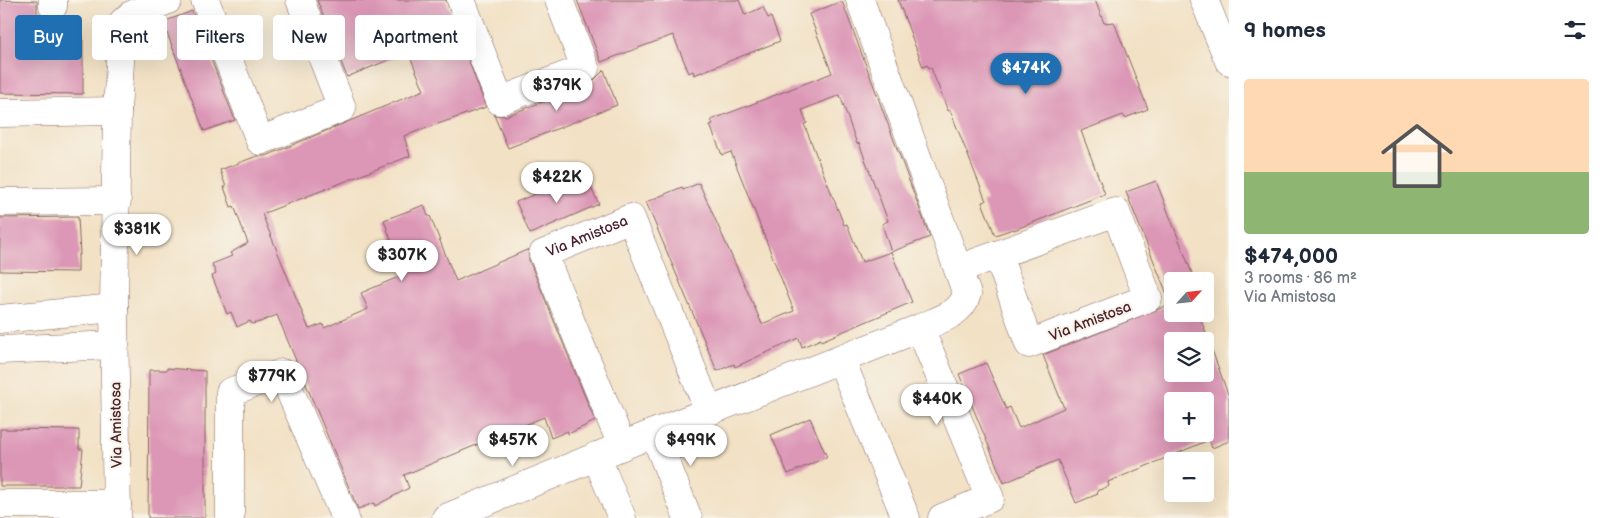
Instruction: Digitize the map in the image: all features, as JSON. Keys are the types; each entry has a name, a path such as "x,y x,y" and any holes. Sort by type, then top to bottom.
{"street":[{"path":"205,0 260,140 342,108 300,0"},
{"path":"462,0 500,100 585,68 559,0"},
{"path":"458,515 596,456 920,328 955,313 965,301 967,294 860,0"},
{"path":"1204,0 1229,61"},
{"name":"Via Amistosa","path":"0,504 117,511 114,308 117,111 123,22 131,15 159,2"},
{"path":"0,113 117,111"},
{"path":"0,202 117,201"},
{"name":"Via Amistosa","path":"958,269 1116,212 1148,298 1029,344 998,255"},
{"name":"Via Amistosa","path":"622,446 544,254 613,225 631,218 709,411"},
{"path":"0,319 114,308"},
{"path":"920,328 990,498 942,518"},
{"path":"0,350 115,345"},
{"path":"841,360 906,518"},
{"path":"230,518 230,392 282,373 345,518"},
{"path":"654,433 688,518"},
{"path":"596,456 622,518"}],"building":[{"path":"0,0 37,1 37,15 15,15 15,60 82,60 83,36 83,94 0,93"},
{"path":"317,0 446,0 452,15 355,15 355,60 388,60 347,77 340,60 345,60 345,15 323,15"},
{"path":"577,0 739,0 745,15 763,7 768,18 771,17 780,41 694,75 693,71 689,73 673,35 601,62"},
{"path":"898,0 1095,0 1104,23 1114,22 1148,109 1125,118 1123,115 1081,131 1105,194 1014,230 995,235 982,202 986,201 950,110 948,111 931,68 927,65 923,67"},
{"path":"842,1 930,237 891,252 912,302 821,341 821,339 802,347 799,338 735,367 734,364 717,371 646,202 682,187 683,190 699,183 762,324 794,311 731,152 722,155 710,125 713,124 711,120 832,73 809,14","holes":["840,95 857,144 859,143 888,221 882,224 891,252 862,262 847,224 844,225 804,124 807,123 802,110"]},
{"path":"192,11 194,15 181,15"},
{"path":"177,17 177,59 167,33 167,20"},
{"path":"177,60 211,60 235,120 204,131"},
{"path":"411,60 468,60 486,107 404,136 410,156 262,214 309,329 323,324 324,328 368,309 361,293 403,275 384,220 424,205 456,281 529,249 529,260 595,421 568,434 568,431 551,438 544,417 404,475 409,488 375,506 374,503 358,509 277,315 252,324 250,321 237,327 231,312 227,314 212,276 216,274 212,264 232,256 230,253 248,243 234,206 231,207 220,170 257,156 266,156 424,90"},
{"path":"604,70 617,105 508,148 494,115 506,116 591,83"},
{"path":"584,174 599,204 530,234 516,202"},
{"path":"1156,181 1191,272 1164,272 1164,287 1126,192"},
{"path":"78,217 80,255 78,255 78,272 0,271 0,218"},
{"path":"1164,307 1164,322 1202,322 1206,332 1164,332 1164,382 1214,382 1214,356 1229,397 1229,441 1212,448 1210,442 1214,442 1214,392 1164,392 1164,442 1204,442 1180,452 1164,452 1164,459 1108,482 1109,486 1097,491 1098,494 1076,503 1058,460 1004,483 959,374 986,363 1006,409 1010,407 1019,428 1064,408 1043,355"},
{"path":"167,368 205,371 205,518 148,518 149,370 167,370"},
{"path":"810,418 827,457 788,474 771,435"},
{"path":"0,429 79,430 79,449 83,449 79,486 0,486"}]}
